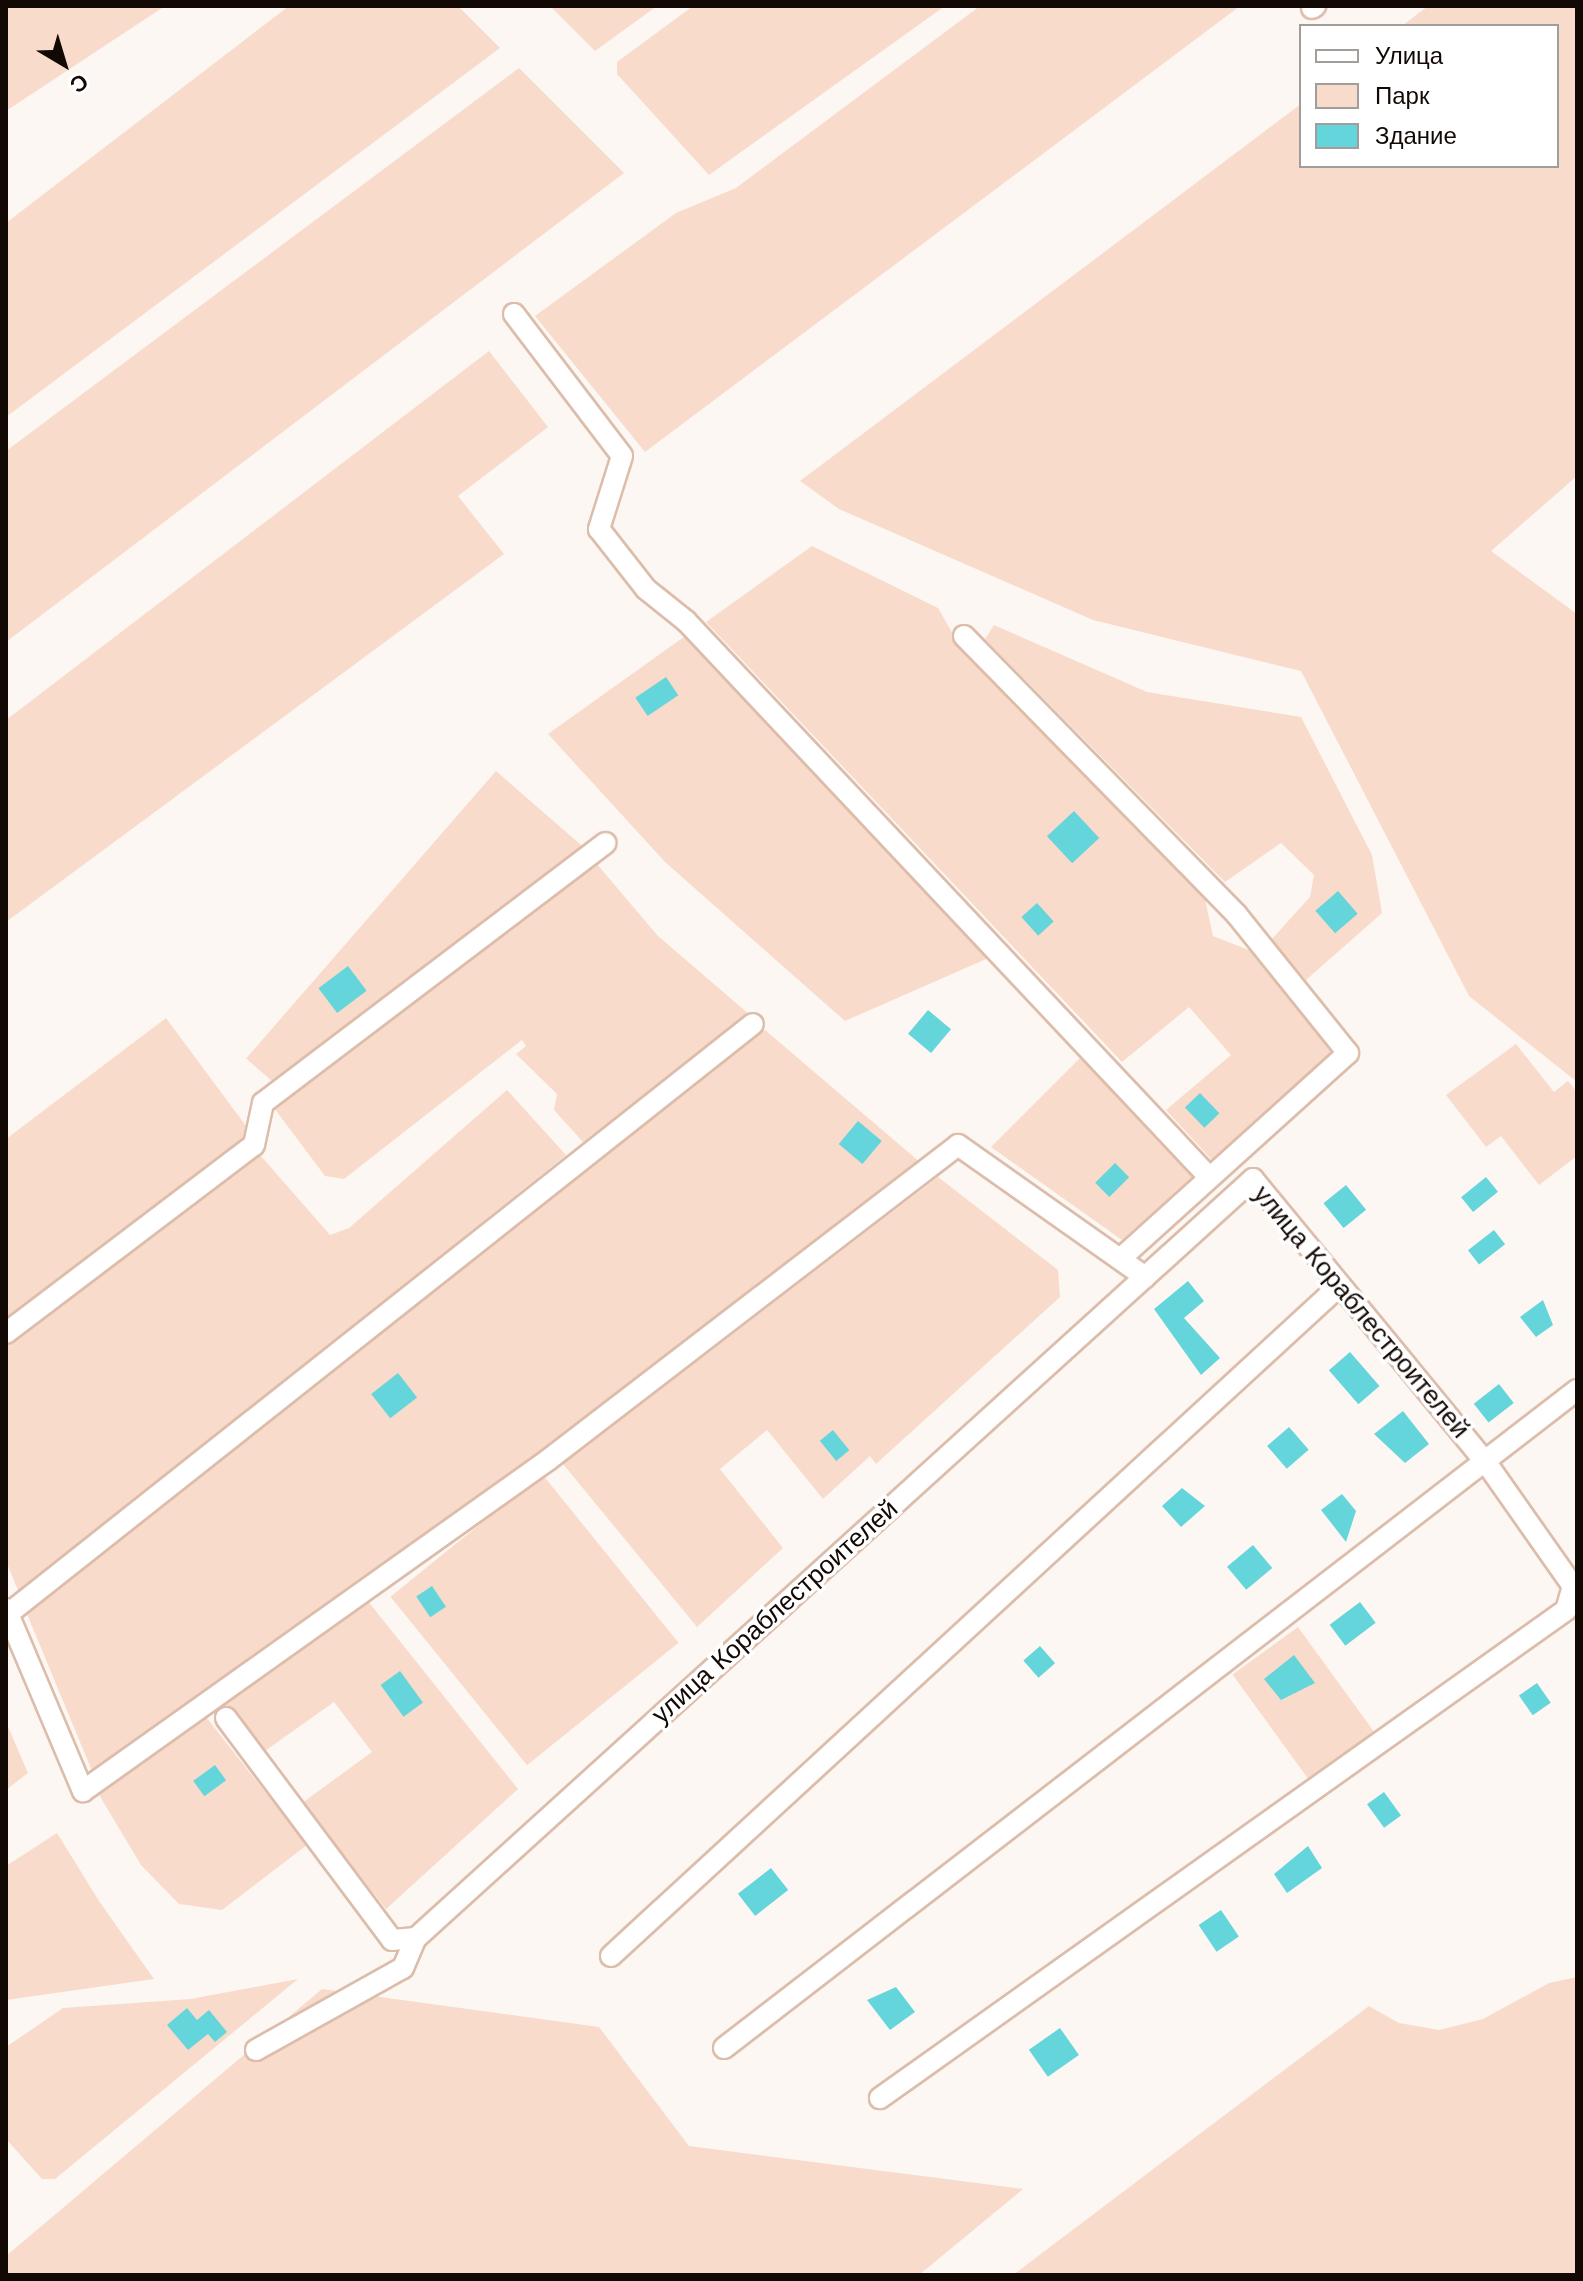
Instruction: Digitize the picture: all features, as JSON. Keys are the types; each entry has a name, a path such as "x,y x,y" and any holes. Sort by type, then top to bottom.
{"street":[{"path":"514,314 622,456 599,529 646,589 686,621 1209,1177"},
{"path":"964,636 1237,915 1348,1053 1121,1258"},
{"path":"6,1333 254,1145 263,1103 606,843"},
{"path":"753,1024 7,1611 83,1791 548,1460 958,1145 1145,1277"},
{"name":"улица Кораблестроителей","path":"256,2050 403,1968 416,1938 1253,1179 1485,1461 1573,1586 1566,1610 880,2098"},
{"path":"611,1956 1339,1286"},
{"path":"724,2048 1577,1390"},
{"path":"226,1718 392,1940 416,1938"}],"green space":[{"path":"6,6 165,6 6,111"},
{"path":"289,6 458,6 500,48 6,417 6,223"},
{"path":"550,6 657,6 595,51"},
{"path":"693,6 945,6 709,175 617,74 617,62"},
{"path":"980,6 1240,6 645,452 535,316 676,213 736,188"},
{"path":"1428,6 1577,6 1577,476 1491,551 1577,614 1577,1082 1469,996 1301,671 1093,620 839,509 800,481 1299,106 1299,168 1559,168 1559,24 1405,24"},
{"path":"519,68 624,173 6,642 6,451"},
{"path":"489,351 548,427 458,496 504,554 6,922 6,720"},
{"path":"812,546 938,608 957,641 1203,890 1213,936 1254,952 1338,1049 1212,1160 1166,1110 1231,1055 1189,1007 1122,1062 706,622"},
{"path":"994,625 1147,692 1301,717 1372,855 1382,913 1306,980 1271,940 1310,897 1314,875 1281,843 1225,882 985,639"},
{"path":"688,634 993,956 845,1021 665,862 548,734"},
{"path":"496,771 583,846 333,1134 246,1059"},
{"path":"596,863 658,936 750,1015 583,1142 554,1110 557,1094 516,1054 526,1046 522,1040 344,1179 325,1176 274,1108"},
{"path":"166,1018 249,1130 247,1138 6,1320 6,1139"},
{"path":"765,1030 921,1163 569,1432 92,1771 27,1614"},
{"path":"1516,1044 1554,1092 1568,1081 1577,1092 1577,1156 1539,1185 1501,1136 1486,1147 1446,1095"},
{"path":"1085,1053 1196,1174 1122,1240 991,1147"},
{"path":"507,1090 566,1155 19,1593 6,1561 6,1347 260,1155 330,1235 349,1228"},
{"path":"938,1177 1058,1270 1060,1297 876,1464 870,1456 823,1499 767,1430 720,1469 783,1548 697,1627 563,1464"},
{"path":"542,1474 679,1643 527,1765 390,1597"},
{"path":"367,1600 518,1789 386,1909 302,1803 372,1752 334,1702 262,1753 223,1704"},
{"path":"1298,1627 1374,1732 1309,1780 1232,1675"},
{"path":"206,1717 307,1845 222,1910 179,1904 141,1865 98,1793"},
{"path":"6,1722 28,1773 6,1790"},
{"path":"57,1833 99,1901 154,1979 6,2000 6,1866"},
{"path":"1577,1977 1577,2275 1013,2275 1369,2006 1399,2023 1439,2030 1483,2019 1549,1983"},
{"path":"298,1979 55,2179 42,2179 6,2139 6,2047 63,2008 191,1999"},
{"path":"322,1989 599,2027 689,2146 1023,2189 919,2275 6,2275 6,2256"}],"building":[{"path":"666,677 678,695 648,716 635,698"},
{"path":"1074,811 1099,838 1072,863 1047,836"},
{"path":"1338,891 1358,914 1335,933 1315,911"},
{"path":"1037,903 1054,922 1038,936 1021,917"},
{"path":"348,966 367,991 337,1013 318,988"},
{"path":"928,1010 951,1029 931,1053 908,1034"},
{"path":"1200,1093 1219,1113 1204,1128 1185,1108"},
{"path":"858,1121 882,1141 862,1164 839,1144"},
{"path":"1115,1163 1129,1177 1109,1197 1095,1183"},
{"path":"1486,1177 1498,1192 1473,1212 1461,1197"},
{"path":"1346,1185 1366,1210 1344,1228 1323,1203"},
{"path":"1494,1230 1505,1244 1479,1265 1468,1250"},
{"path":"1188,1281 1204,1301 1184,1318 1220,1358 1201,1375 1154,1309"},
{"path":"1543,1300 1553,1325 1536,1337 1520,1317"},
{"path":"1350,1352 1380,1386 1358,1404 1329,1370"},
{"path":"398,1373 417,1397 390,1418 371,1394"},
{"path":"1499,1384 1514,1403 1489,1423 1474,1404"},
{"path":"1403,1411 1429,1444 1405,1463 1374,1434"},
{"path":"1289,1427 1309,1450 1287,1469 1267,1446"},
{"path":"833,1430 849,1450 836,1461 820,1441"},
{"path":"1182,1488 1205,1506 1181,1527 1162,1506"},
{"path":"1342,1494 1356,1511 1346,1542 1321,1510"},
{"path":"1253,1545 1272,1568 1246,1590 1227,1567"},
{"path":"432,1586 446,1607 430,1617 416,1597"},
{"path":"1360,1602 1376,1623 1345,1646 1330,1625"},
{"path":"1040,1646 1055,1663 1038,1678 1023,1660"},
{"path":"1294,1655 1315,1683 1281,1700 1264,1679"},
{"path":"400,1671 423,1703 404,1717 381,1685"},
{"path":"1537,1683 1551,1703 1533,1715 1519,1696"},
{"path":"215,1765 226,1780 204,1796 193,1781"},
{"path":"1384,1792 1401,1815 1384,1828 1367,1804"},
{"path":"1308,1846 1322,1868 1287,1893 1274,1874"},
{"path":"771,1868 788,1890 755,1916 738,1894"},
{"path":"1221,1910 1239,1937 1217,1952 1199,1925"},
{"path":"896,1987 915,2012 890,2030 867,2000"},
{"path":"187,2008 197,2020 209,2010 227,2032 215,2042 208,2034 188,2050 167,2025"},
{"path":"1060,2028 1079,2055 1048,2077 1029,2050"}]}
